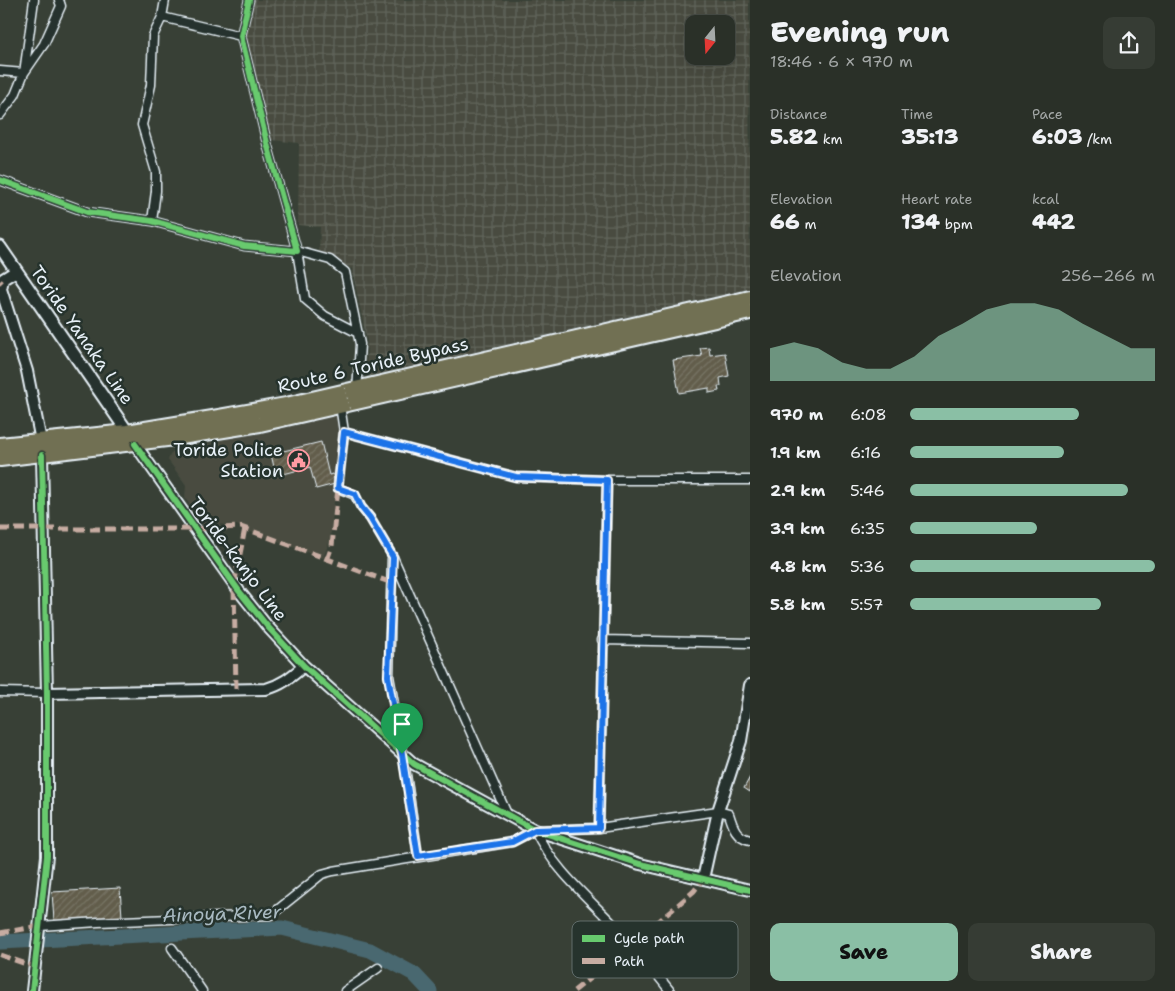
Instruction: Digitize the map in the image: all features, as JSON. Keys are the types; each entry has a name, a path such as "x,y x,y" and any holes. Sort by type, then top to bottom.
{"highway":[{"name":"Route 6 Toride Bypass","path":"0,445 42,448 135,444 252,425 350,398 750,298"},
{"name":"Route 6 Toride Bypass","path":"0,459 42,448 127,432 219,418 286,405 350,398 750,312"}],"main road":[{"name":"Toride Yanaka Line","path":"0,247 135,444"}],"street":[{"path":"24,73 34,0"},
{"path":"0,115 15,95 24,73 44,44 61,6 59,0"},
{"path":"152,221 156,191 156,172 142,124 151,85 153,36 162,17 166,0"},
{"path":"249,0 241,36 268,147 297,251 305,299 325,316 358,333"},
{"path":"162,17 241,36"},
{"path":"0,71 24,73"},
{"path":"0,180 87,212 152,221 244,246 297,251 330,260 345,272 360,344 344,432 338,488 355,494 361,507 370,518 393,557 506,814"},
{"path":"16,271 3,279 1,289 28,371 42,448 47,693 47,856 32,991"},
{"path":"344,432 516,477 607,480 750,480"},
{"name":"Toride-kanjo Line","path":"135,444 238,591 267,626 304,666 414,764 535,830 640,864 750,890"},
{"path":"599,828 607,480"},
{"path":"393,557 388,676 418,856"},
{"path":"602,640 750,643"},
{"path":"0,692 47,693 266,688 276,686 285,681 304,666"},
{"path":"703,879 718,811 740,741 750,685"},
{"path":"40,928 98,922 271,915 322,874 418,856 512,842 535,830 599,828 718,811 729,814 739,836 750,840"},
{"path":"535,830 542,846 610,921"},
{"path":"172,948 202,991"},
{"path":"345,991 378,968"},
{"path":"659,978 670,991"}],"shaded area":[{"path":"254,0 749,0 750,289 366,377 367,342 352,269 319,251 320,227 298,225 299,143 271,140 246,38"},
{"path":"338,414 341,436 330,540 323,558 248,531 237,525 203,524 185,498 186,485 168,460 171,453 198,448 204,444 220,442 221,438"}],"building":[{"path":"709,347 710,355 725,353 729,376 720,378 721,386 718,386 719,391 709,393 709,388 679,393 673,360 702,356 700,348"},
{"name":"Toride Police Station","path":"321,442 329,475 333,474 335,484 316,489 310,467 276,476 271,454"},
{"path":"750,777 750,792 744,788"},
{"path":"120,888 122,917 54,921 52,892"}],"waterway":[{"name":"Ainoya River","path":"0,942 282,928 370,950 414,974 430,991"}],"marked path":[{"path":"327,560 332,546 338,488"},
{"path":"0,529 194,529 241,527 392,583"},
{"path":"236,689 234,585 245,528"},
{"path":"659,921 694,891 703,879"},
{"path":"0,933 40,926"},
{"path":"0,955 35,967"},
{"path":"574,991 590,978"}],"cycle path":[{"path":"0,180 87,212 152,221 244,246 297,251 268,147 241,36 249,0"},
{"path":"135,444 239,591 267,626 304,666 414,764 535,830 640,864 750,890"},
{"path":"32,991 47,856 47,693 42,455"}],"place":[{"name":"Toride Police Station","path":"299,460"}],"route":[{"path":"344,432 516,477 607,480 599,828 535,830 512,842 418,856 402,754 388,676 393,557 370,518 361,507 355,494 338,488 344,432"}]}
